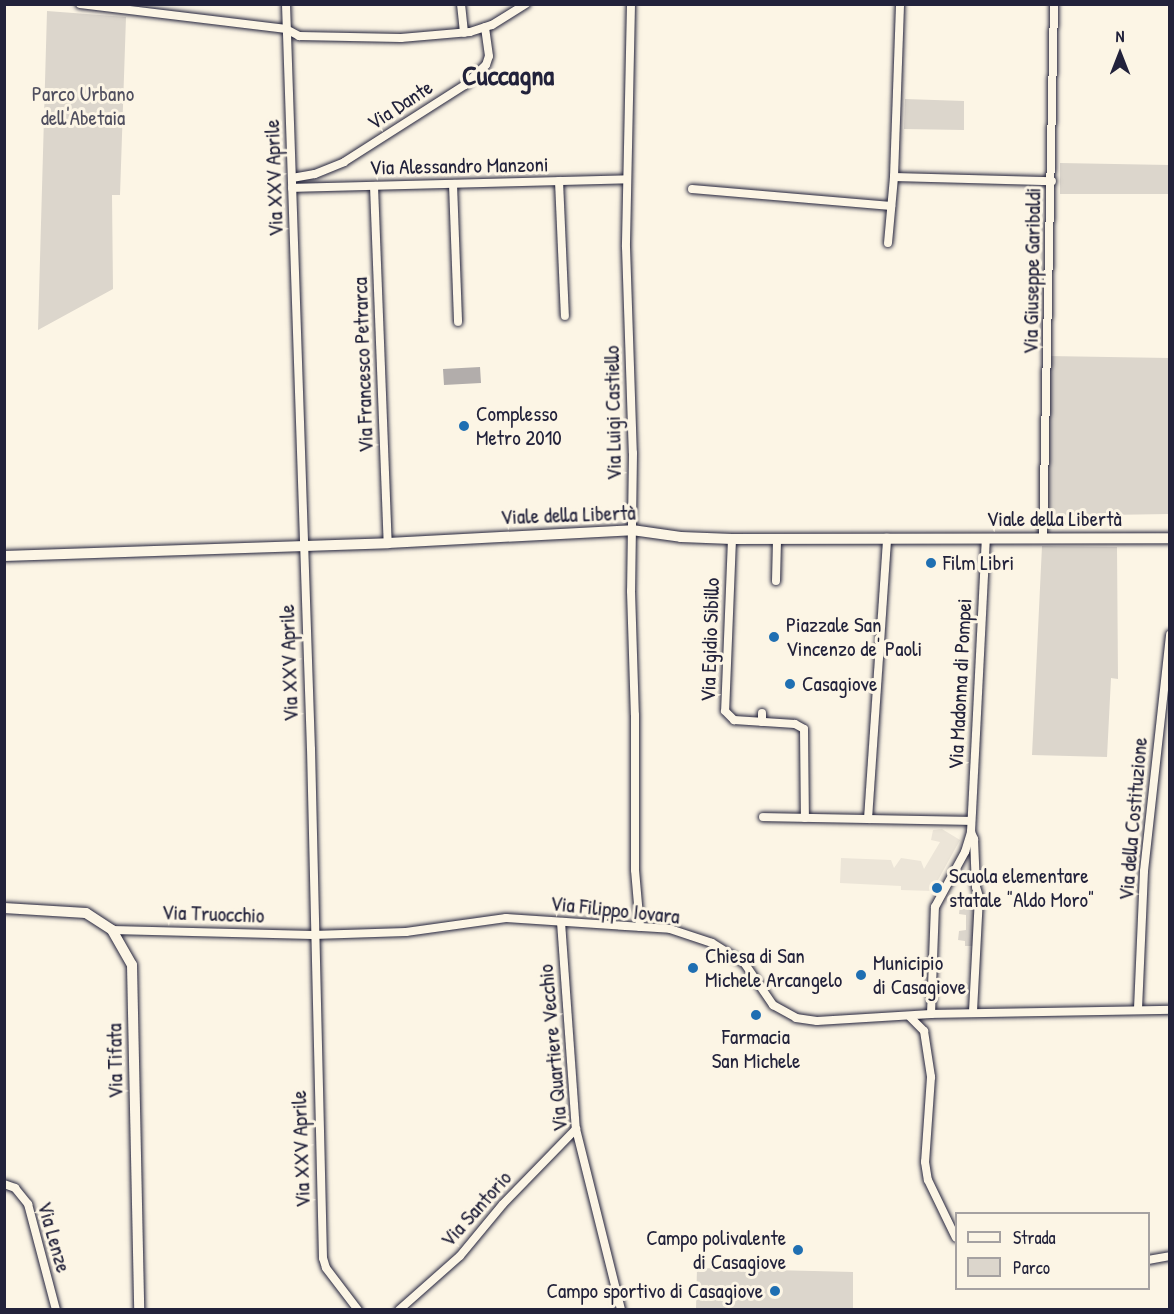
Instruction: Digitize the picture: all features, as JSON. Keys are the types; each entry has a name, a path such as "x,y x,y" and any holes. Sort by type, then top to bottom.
{"street":[{"path":"80,4 167,9 286,29 299,36 341,38 401,38 464,33 485,27 526,4"},
{"name":"Via XXV Aprile","path":"286,4 310,737 313,935 323,1258 326,1268 358,1310"},
{"path":"461,4 464,33"},
{"name":"Via Luigi Castiello","path":"631,4 626,179 632,530 634,870 640,927"},
{"path":"888,243 894,177 900,4"},
{"name":"Via Giuseppe Garibaldi","path":"1043,538 1054,4"},
{"name":"Via Dante","path":"292,178 315,174 344,162 465,85 486,65 489,56 485,27"},
{"path":"894,177 1052,181"},
{"name":"Via Alessandro Manzoni","path":"292,188 626,179"},
{"path":"559,181 565,316"},
{"path":"453,184 458,322"},
{"name":"Via Francesco Petrarca","path":"374,186 388,543"},
{"path":"692,189 891,206"},
{"name":"Viale della Libertà","path":"4,556 388,543 632,530 681,537 732,539 1170,538"},
{"path":"868,819 887,538"},
{"name":"Via Madonna di Pompei","path":"971,832 986,538"},
{"name":"Via Egidio Sibillo","path":"732,539 724,705 728,717 734,720 762,717 795,724 804,729 806,818"},
{"path":"776,581 777,539"},
{"name":"Via della Costituzione","path":"1138,1009 1144,871 1170,634"},
{"path":"763,817 971,821"},
{"path":"971,832 974,839 979,897 973,1013"},
{"path":"931,1014 935,907 965,852 971,832"},
{"name":"Via Tifata","path":"4,908 86,913 112,930 132,965 139,1310"},
{"name":"Via Filippo Iovara","path":"313,935 406,932 506,918 670,929 712,943 745,964 773,1005 796,1018 817,1021 931,1014 1170,1010"},
{"name":"Via Quartiere Vecchio","path":"561,922 576,1129 621,1310"},
{"name":"Via Truocchio","path":"112,930 313,935"},
{"path":"910,1017 924,1031 931,1077 925,1162 928,1180 955,1234"},
{"name":"Via Santorio","path":"399,1310 460,1256 503,1204 576,1129"},
{"name":"Via Lenze","path":"4,1184 15,1188 27,1204 56,1310"},
{"path":"1150,1260 1170,1256"}],"shaded area":[{"path":"480,367 481,383 444,385 443,369"},
{"path":"942,829 960,840 932,891 901,890 901,886 840,883 841,858 891,860 894,868 901,858 921,861 924,869 940,842 931,840 933,830"}],"green space":[{"name":"Parco Urbano dell'Abetaia","path":"47,11 126,17 120,195 112,195 113,289 38,330"},
{"path":"905,99 964,101 964,130 904,129"},
{"path":"1060,163 1169,165 1169,194 1060,194"},
{"path":"1048,356 1169,358 1169,514 1043,516"},
{"path":"1042,546 1117,547 1118,679 1111,678 1107,757 1032,755"},
{"path":"967,897 975,898 973,946 965,946 965,941 958,940 959,931 966,930 966,915 959,914 960,905"},
{"name":"Campo sportivo di Casagiove","path":"697,1268 853,1272 853,1309 696,1309"}],"place":[{"name":"Complesso Metro 2010","path":"464,426"},
{"name":"Film Libri","path":"931,563"},
{"name":"Piazzale San Vincenzo de' Paoli","path":"774,637"},
{"name":"Casagiove","path":"790,684"},
{"name":"Scuola elementare statale \"Aldo Moro\"","path":"937,888"},
{"name":"Chiesa di San Michele Arcangelo","path":"693,968"},
{"name":"Municipio di Casagiove","path":"861,975"},
{"name":"Farmacia San Michele","path":"756,1015"},
{"name":"Campo polivalente di Casagiove","path":"798,1250"},
{"name":"Campo sportivo di Casagiove","path":"775,1291"}],"district":[{"name":"Cuccagna","path":"508,76"}]}
